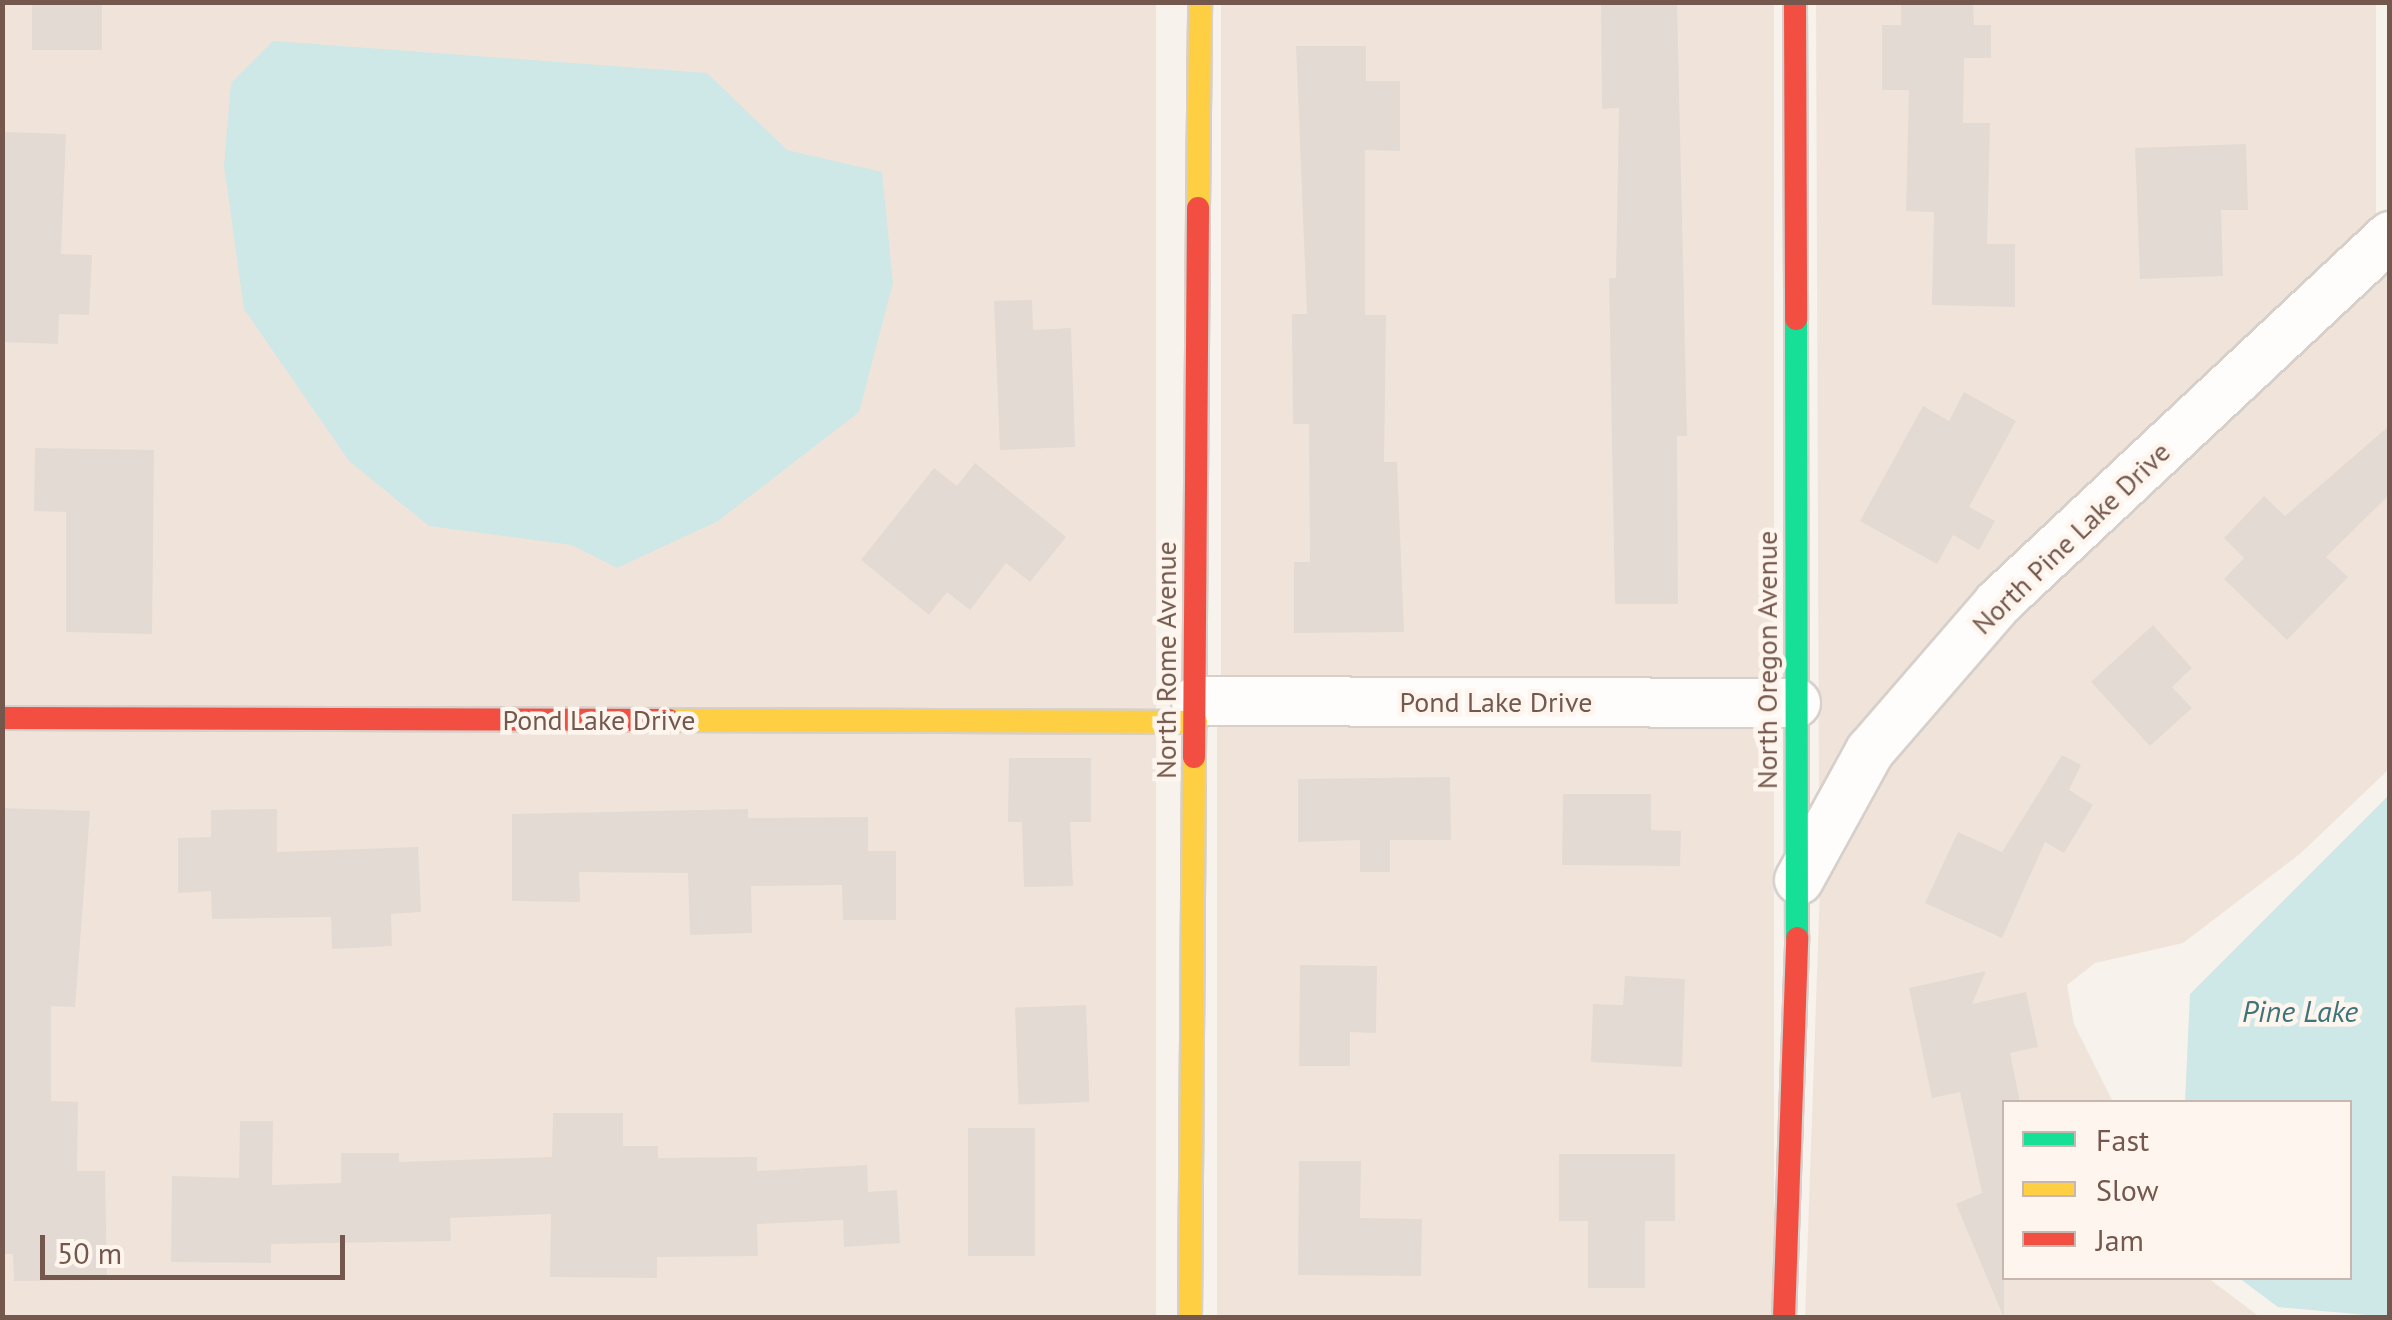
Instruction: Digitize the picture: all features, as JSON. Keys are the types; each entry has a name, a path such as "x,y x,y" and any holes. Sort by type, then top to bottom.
{"street":[{"name":"North Rome Avenue","path":"1190,1318 1200,2"},
{"name":"North Oregon Avenue","path":"1784,1318 1799,880 1795,2"},
{"name":"North Pine Lake Drive","path":"1799,880 1870,751 1998,603 2390,236"},
{"name":"Pond Lake Drive","path":"2,718 1196,712 1796,703"}],"shaded area":[{"path":"3,3 1156,3 1156,1318 3,1318"},
{"path":"1221,3 1774,3 1774,678 1221,678"},
{"path":"1816,3 2376,3 2376,218 1819,799"},
{"path":"2389,267 2389,769 2301,853 2183,943 2095,963 2067,985 2074,1024 2112,1100 2002,1100 2002,1280 2211,1280 2260,1317 1805,1318 1820,887 1887,766 2012,621"},
{"path":"1217,725 1774,725 1774,1318 1217,1318"}],"water":[{"path":"273,41 707,73 787,150 882,172 893,283 859,412 718,521 617,568 572,545 429,526 349,461 244,309 224,166 231,83"},
{"name":"Pine Lake","path":"2389,795 2389,1317 2278,1307 2242,1280 2352,1280 2352,1100 2185,1100 2190,994"}],"building":[{"path":"1601,2 1677,2 1687,436 1677,436 1678,604 1615,604 1609,278 1616,278 1619,108 1602,109"},
{"path":"1901,2 1973,2 1974,25 1991,25 1991,58 1964,58 1963,123 1990,123 1987,244 2015,244 2015,307 1932,305 1934,212 1906,211 1909,90 1882,90 1882,25 1901,25"},
{"path":"32,3 102,3 102,50 32,50"},
{"path":"1296,46 1366,46 1366,81 1400,81 1400,151 1365,150 1365,315 1386,315 1384,462 1397,462 1404,632 1294,633 1294,562 1310,562 1309,424 1293,424 1292,314 1307,314"},
{"path":"4,132 66,134 61,254 92,255 89,315 59,314 58,344 2,342"},
{"path":"2246,144 2248,210 2221,210 2223,276 2140,279 2135,148"},
{"path":"1032,300 1033,330 1071,328 1075,447 1000,450 994,301"},
{"path":"1964,392 2016,421 1969,507 1995,521 1979,550 1953,535 1937,564 1860,521 1923,406 1949,421"},
{"path":"2390,425 2390,494 2326,557 2348,577 2287,640 2224,579 2244,558 2224,538 2264,496 2285,516"},
{"path":"35,448 154,450 152,634 66,632 66,512 34,511"},
{"path":"975,463 1066,537 1030,582 1006,563 970,610 947,592 929,615 861,560 934,468 957,486"},
{"path":"2153,625 2192,668 2172,687 2192,708 2150,746 2091,682"},
{"path":"2062,755 2081,765 2069,790 2093,805 2064,853 2045,842 2002,938 1925,903 1958,832 2002,852"},
{"path":"1009,758 1091,758 1091,822 1070,822 1073,886 1024,887 1022,822 1008,822"},
{"path":"1450,777 1451,840 1390,840 1390,872 1360,872 1360,840 1298,842 1298,779"},
{"path":"1563,794 1651,794 1651,830 1681,831 1680,866 1562,865"},
{"path":"2,808 90,811 75,1007 51,1006 51,1101 78,1102 77,1171 105,1171 107,1280 14,1281 13,1254 2,1254"},
{"path":"277,809 277,852 418,847 421,912 391,914 392,946 332,949 331,917 212,919 211,891 178,893 178,838 211,837 211,810"},
{"path":"748,809 748,818 868,817 868,851 896,851 896,920 843,920 842,885 751,886 752,933 690,935 688,873 579,872 580,902 512,901 512,814"},
{"path":"1300,965 1377,966 1376,1033 1350,1032 1350,1066 1299,1066"},
{"path":"1986,971 1972,1004 2026,992 2038,1047 2010,1053 2020,1100 2002,1100 2004,1318 1956,1204 1982,1193 1960,1092 1932,1098 1909,988"},
{"path":"1625,976 1685,979 1682,1067 1591,1062 1593,1004 1623,1005"},
{"path":"1086,1005 1089,1102 1018,1104 1015,1007"},
{"path":"553,1113 623,1113 623,1146 658,1146 658,1158 757,1157 757,1171 867,1165 868,1192 897,1190 900,1243 844,1247 843,1220 757,1224 758,1256 657,1257 657,1278 550,1277 551,1214 450,1218 451,1241 271,1244 271,1263 171,1262 172,1176 239,1178 240,1121 273,1121 272,1185 341,1183 341,1153 399,1153 399,1162 552,1157"},
{"path":"968,1128 1035,1128 1035,1256 968,1256"},
{"path":"1559,1154 1675,1154 1675,1221 1645,1221 1645,1288 1588,1288 1588,1221 1559,1221"},
{"path":"1299,1161 1361,1161 1360,1218 1422,1219 1421,1276 1298,1275"}],"traffic: fast":[{"path":"1796,319 1797,938"}],"traffic: slow":[{"path":"1198,208 1200,2"},
{"path":"669,720 1196,722"},
{"path":"1190,1318 1194,757"}],"traffic: jam":[{"path":"1795,2 1796,319"},
{"path":"1194,757 1198,208"},
{"path":"2,718 669,720"},
{"path":"1784,1318 1797,938"}]}
